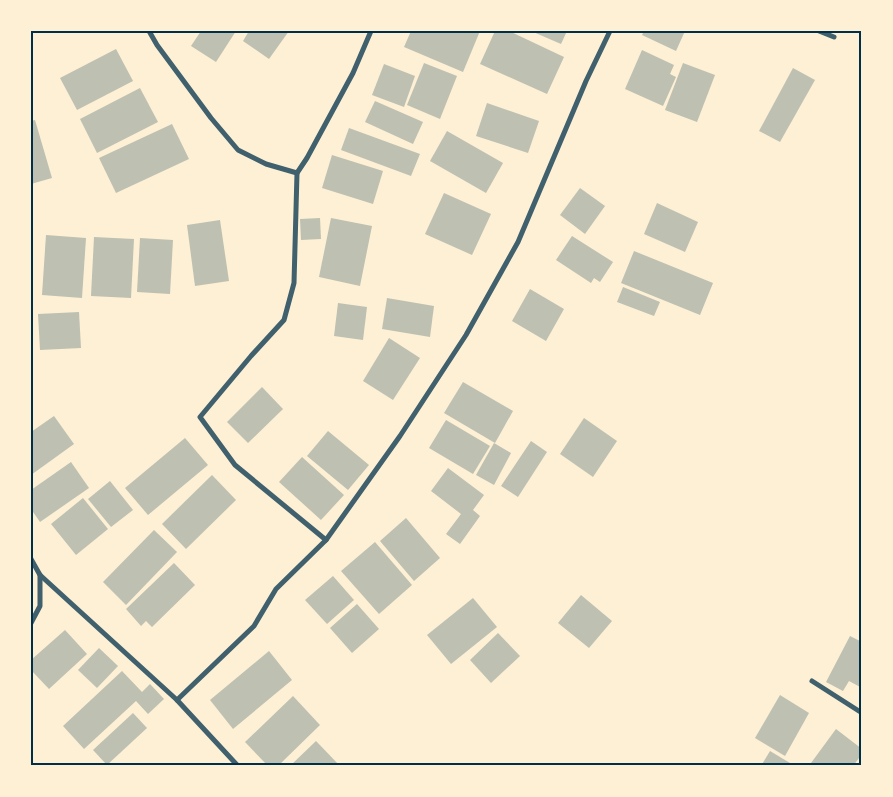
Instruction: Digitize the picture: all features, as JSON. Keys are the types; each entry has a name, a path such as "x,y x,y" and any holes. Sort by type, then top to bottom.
{"street":[{"path":"149,31 157,45 211,118 238,150 266,164 297,173"},
{"path":"326,540 235,464 200,417 284,320 294,283 297,173 353,73 371,31"},
{"path":"177,700 254,626 276,589 326,540 400,436 461,343 518,242 586,81 610,31"},
{"path":"819,31 834,37"},
{"path":"31,559 40,575 177,700 238,766"},
{"path":"31,623 40,606 40,575"},
{"path":"812,681 862,713"}],"building":[{"path":"201,31 236,31 216,62 191,46"},
{"path":"249,31 289,31 269,59 243,41"},
{"path":"411,31 480,31 463,72 404,47"},
{"path":"495,31 509,31 564,57 547,94 480,64"},
{"path":"531,31 567,31 561,44"},
{"path":"644,31 685,31 676,51 642,35"},
{"path":"116,49 133,81 77,110 60,78"},
{"path":"642,50 674,65 670,74 676,77 663,106 625,89"},
{"path":"424,63 457,76 440,119 407,105"},
{"path":"683,63 715,75 697,122 665,110"},
{"path":"384,64 415,76 404,107 372,95"},
{"path":"793,68 815,80 780,142 759,131"},
{"path":"140,88 158,122 97,153 80,119"},
{"path":"375,101 423,122 413,144 365,122"},
{"path":"487,103 539,121 528,153 476,136"},
{"path":"35,120 52,178 31,184 31,121"},
{"path":"172,124 189,159 116,193 99,158"},
{"path":"349,128 420,154 411,176 341,150"},
{"path":"447,131 503,163 486,193 430,161"},
{"path":"332,155 383,171 373,204 322,188"},
{"path":"580,188 605,206 585,234 560,215"},
{"path":"444,193 491,214 472,255 425,234"},
{"path":"657,203 698,222 685,252 644,234"},
{"path":"320,218 321,239 301,240 300,219"},
{"path":"331,218 372,226 360,286 319,277"},
{"path":"220,220 229,281 195,286 187,225"},
{"path":"46,235 86,238 82,298 42,295"},
{"path":"572,236 613,262 600,282 594,278 591,283 556,260"},
{"path":"94,237 134,239 131,298 91,296"},
{"path":"140,238 173,240 170,294 137,292"},
{"path":"634,251 713,283 700,315 621,283"},
{"path":"623,287 660,302 654,316 617,302"},
{"path":"530,289 564,309 546,341 512,321"},
{"path":"387,298 434,306 430,337 382,329"},
{"path":"338,303 367,307 363,340 334,336"},
{"path":"79,312 81,348 40,350 38,314"},
{"path":"389,338 420,358 393,400 363,381"},
{"path":"463,382 513,411 495,443 444,413"},
{"path":"262,387 283,409 248,443 227,422"},
{"path":"54,416 74,444 31,475 31,432"},
{"path":"584,418 617,441 593,477 560,454"},
{"path":"446,420 490,446 473,474 429,448"},
{"path":"328,431 369,465 348,490 307,456"},
{"path":"185,438 208,465 148,515 125,488"},
{"path":"531,441 547,452 518,497 501,486"},
{"path":"494,443 511,453 494,485 476,475"},
{"path":"302,457 344,495 321,520 279,482"},
{"path":"71,462 89,488 40,522 31,509 31,490"},
{"path":"448,468 484,495 473,510 480,516 460,544 446,534 461,514 431,491"},
{"path":"212,475 236,500 186,549 162,524"},
{"path":"110,481 133,510 111,527 88,499"},
{"path":"83,498 108,529 76,555 51,524"},
{"path":"406,518 440,558 414,581 380,541"},
{"path":"154,530 177,552 126,605 103,582"},
{"path":"375,542 412,585 379,614 341,571"},
{"path":"174,563 195,585 152,627 146,621 141,626 126,609"},
{"path":"333,576 354,600 327,624 305,600"},
{"path":"581,595 612,621 589,648 558,623"},
{"path":"473,598 497,627 451,664 427,635"},
{"path":"357,604 379,629 352,653 330,628"},
{"path":"65,630 87,654 49,689 31,670 31,660"},
{"path":"498,633 520,656 491,683 470,660"},
{"path":"850,636 862,642 862,688 849,681 843,691 826,682"},
{"path":"99,648 118,666 97,688 78,670"},
{"path":"269,651 292,680 233,729 210,700"},
{"path":"122,671 142,692 150,684 164,699 148,714 136,701 84,749 63,726"},
{"path":"780,695 809,713 785,756 755,738"},
{"path":"293,696 320,725 278,766 268,766 245,742"},
{"path":"133,713 147,728 107,765 93,750"},
{"path":"836,729 862,749 862,754 853,766 814,766 811,763"},
{"path":"316,741 340,766 290,766"},
{"path":"770,751 795,766 761,766"}]}
